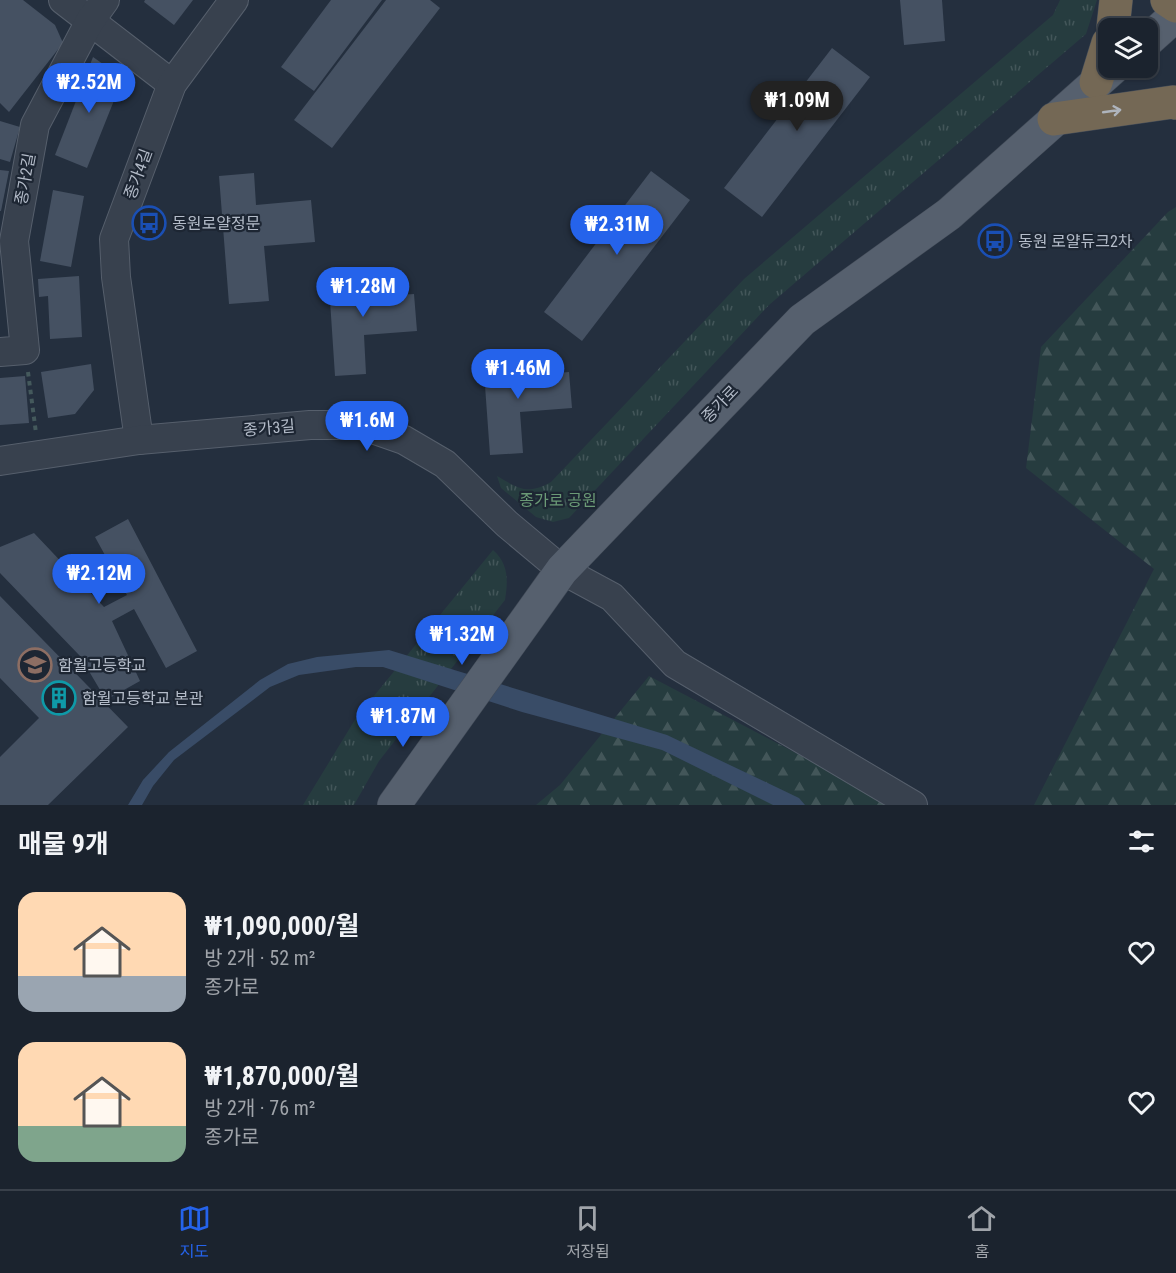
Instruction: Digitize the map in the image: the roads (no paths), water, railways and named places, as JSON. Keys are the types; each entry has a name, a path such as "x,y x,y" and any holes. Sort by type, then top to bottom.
{"highway":[{"path":"1114,18 1116,0"},
{"path":"1167,0 1176,6"},
{"path":"1054,119 1176,103"}],"main road":[{"path":"1158,31 1176,15"},
{"name":"종가로","path":"394,805 562,570 802,320 949,214 1102,78"}],"street":[{"path":"63,0 98,10 172,84"},
{"name":"종가4길","path":"139,440 116,277 114,238 172,84 234,0"},
{"name":"종가2길","path":"13,351 14,241 35,125 98,10"},
{"name":"종가3길","path":"0,460 139,440 310,424 361,425 404,440 445,464 507,524 562,570 612,597 675,664 913,805"}],"water":[{"path":"389,650 667,735 799,798 805,805 773,805 662,750 522,712 383,667 356,667 299,675 270,687 174,760 153,786 142,805 128,805 143,780 169,752 260,680 288,664 317,657"}],"place":[{"name":"동원로얄정문","path":"149,223"},
{"name":"동원 로얄듀크2차","path":"995,241"},
{"name":"함월고등학교","path":"35,665"},
{"name":"함월고등학교 본관","path":"59,698"}],"park label":[{"name":"종가로 공원","path":"558,500"}]}
